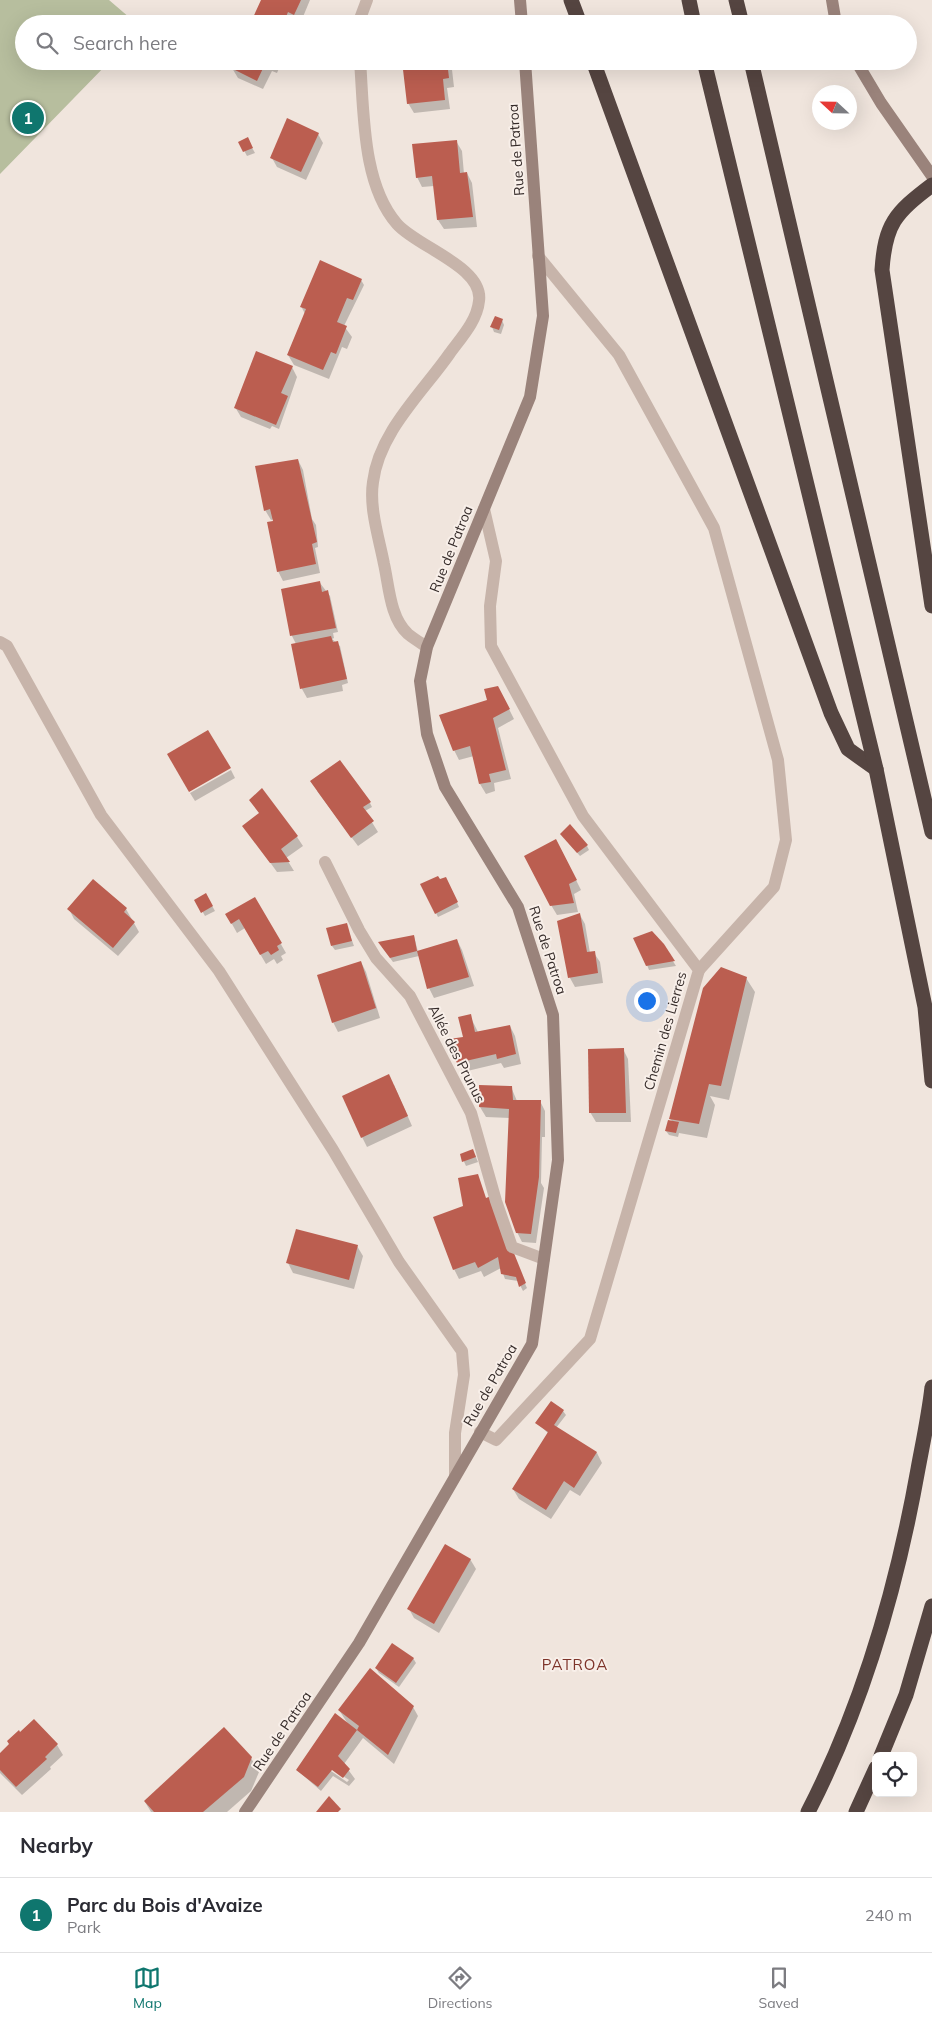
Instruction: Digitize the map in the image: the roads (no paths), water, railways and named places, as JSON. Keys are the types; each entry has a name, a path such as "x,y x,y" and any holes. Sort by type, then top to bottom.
{"highway":[{"path":"571,0 577,15"},
{"path":"688,0 692,15"},
{"path":"736,0 740,15"},
{"path":"596,70 831,713 848,749 876,769"},
{"path":"706,70 876,769 925,1007 932,1082"},
{"path":"753,70 932,832"},
{"path":"932,185 910,202 894,221 884,241 882,270 932,606"},
{"path":"808,1812 821,1788 868,1672 906,1539 932,1387"},
{"path":"883,1752 906,1695 932,1606"},
{"path":"856,1812 872,1777"}],"street":[{"path":"361,15 367,0"},
{"path":"520,0 521,15"},
{"path":"832,0 834,15"},
{"path":"361,70 366,132 374,183 383,203 397,224 414,240 468,273 477,285 480,300 473,321 398,423 381,454 373,482 374,515 393,607 408,634 427,647"},
{"name":"Rue de Patroa","path":"245,1812 359,1643 532,1344 558,1160 553,1015 518,907 444,787 427,734 420,681 427,647 530,397 543,316 525,70"},
{"path":"861,70 881,103 932,176"},
{"path":"538,256 619,355 714,528 778,760 786,840 774,887 699,970"},
{"name":"Chemin des Lierres","path":"480,1432 496,1440 590,1339 699,970 583,816 491,646 490,606 496,561 484,509"},
{"path":"0,642 7,646 101,815 219,971 333,1150 399,1262 462,1351 464,1376 455,1433 455,1475"},
{"name":"Allée des Prunus","path":"325,862 359,930 376,958 410,996 471,1113 496,1201 512,1247 544,1259"}],"place":[{"name":"Parc du Bois d'Avaize","path":"28,118"}],"district":[{"name":"PATROA","path":"575,1665"}]}
